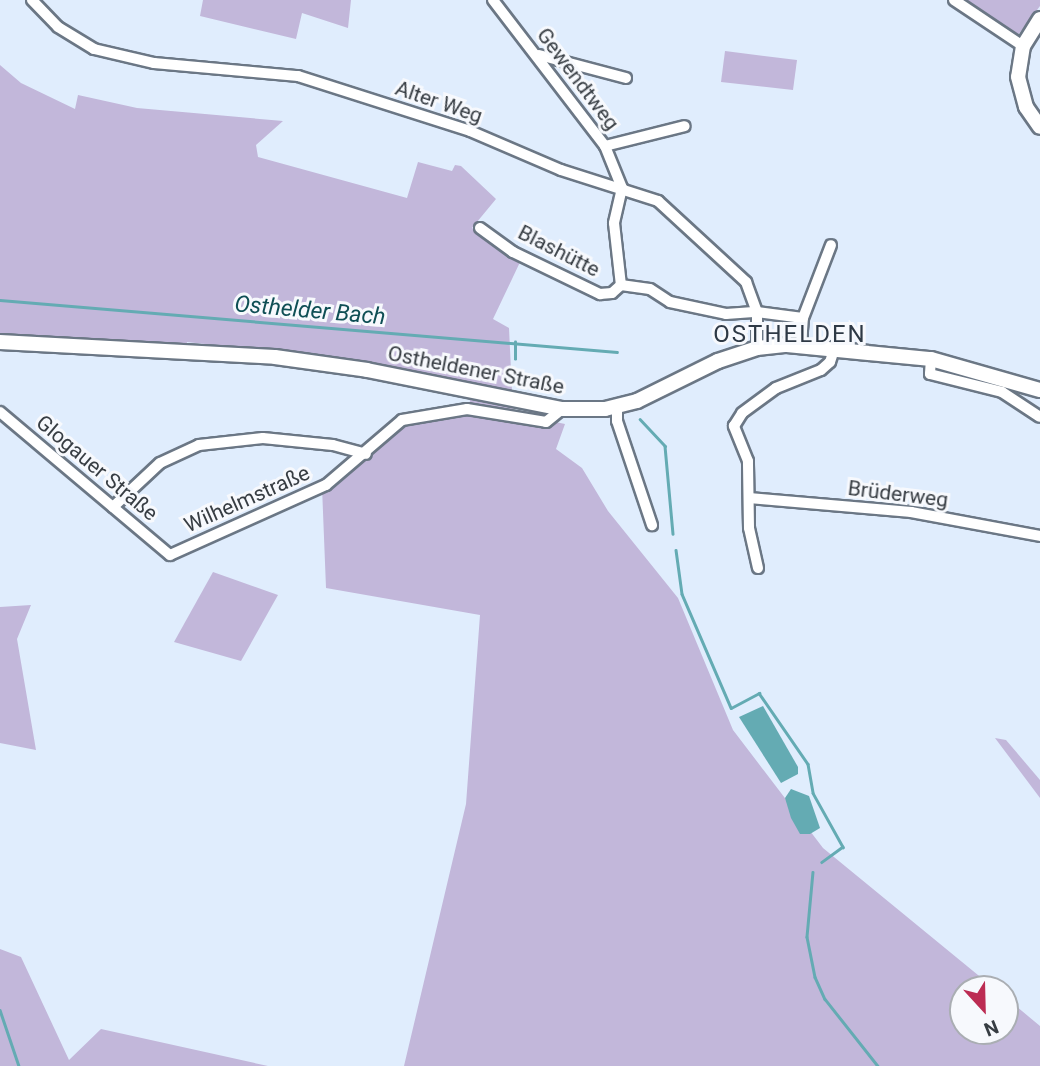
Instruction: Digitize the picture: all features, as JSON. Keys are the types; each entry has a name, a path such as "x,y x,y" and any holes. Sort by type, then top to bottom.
{"main road":[{"path":"1040,19 1023,46 1021,93 1040,127"},
{"name":"Ostheldener Straße","path":"0,342 275,357 367,370 562,409 617,406 757,348 801,345 931,359 1040,390"}],"street":[{"name":"Alter Weg","path":"32,0 58,27 94,49 154,63 298,76 470,131 561,170 658,201 746,282 757,312 757,348"},
{"name":"Gewendtweg","path":"493,0 539,55 605,146 622,188"},
{"path":"954,0 1023,46"},
{"path":"539,55 626,78"},
{"path":"605,146 685,125"},
{"name":"Blashütte","path":"621,285 614,223 622,188"},
{"name":"Blashütte","path":"480,228 513,252 600,294 612,293 621,285 650,289 670,302 726,314 757,312 803,318"},
{"path":"801,345 803,318 831,244"},
{"path":"758,568 749,528 748,461 734,426 742,413 776,388 821,370 830,362 835,347"},
{"path":"931,359 930,374 1002,392 1040,416"},
{"path":"617,406 617,421 652,525"},
{"name":"Wilhelmstraße","path":"170,555 326,485 402,421 422,414 467,409 546,422 562,409"},
{"name":"Glogauer Straße","path":"0,412 170,555"},
{"path":"113,507 160,463 199,445 263,438 333,445 366,454"},
{"name":"Brüderweg","path":"749,498 911,512 1040,536"}],"shaded area":[{"path":"203,0 351,0 348,28 302,13 296,39 200,16"},
{"path":"965,0 1040,0 1040,6 1018,35"},
{"path":"725,51 797,60 793,90 721,82"},
{"path":"0,65 21,83 75,109 78,95 137,108 283,121 256,145 258,157 407,198 418,162 452,171 455,165 461,166 496,199 472,228 521,260 493,319 509,328 513,413 565,424 556,449 582,468 608,511 678,598 733,730 823,848 978,975 949,975 949,1045 1019,1045 1019,1009 1040,1026 1040,1066 404,1066 466,804 480,615 326,588 322,487 402,418 470,404 469,384 376,363 187,342 184,360 157,359 159,342 0,335"},
{"path":"213,572 278,595 241,661 174,642"},
{"path":"31,605 17,639 36,750 0,743 0,607"},
{"path":"995,738 1006,740 1040,780 1040,798"},
{"path":"0,949 21,957 69,1060 101,1029 268,1066 0,1066"}],"water":[{"path":"763,706 798,767 798,774 781,783 739,717"},
{"path":"791,789 809,796 820,828 810,834 800,834 791,818 785,798"}],"waterway":[{"name":"Osthelder Bach","path":"0,300 617,352"},
{"path":"515,342 515,359"},
{"path":"640,419 665,446 673,534"},
{"path":"676,550 682,594 731,708 759,693 808,764 813,793 843,847 822,862"},
{"path":"813,872 807,937 815,977 825,999 878,1066"},
{"path":"0,1010 19,1066"}],"district":[{"name":"OSTHELDEN","path":"790,335"}]}
